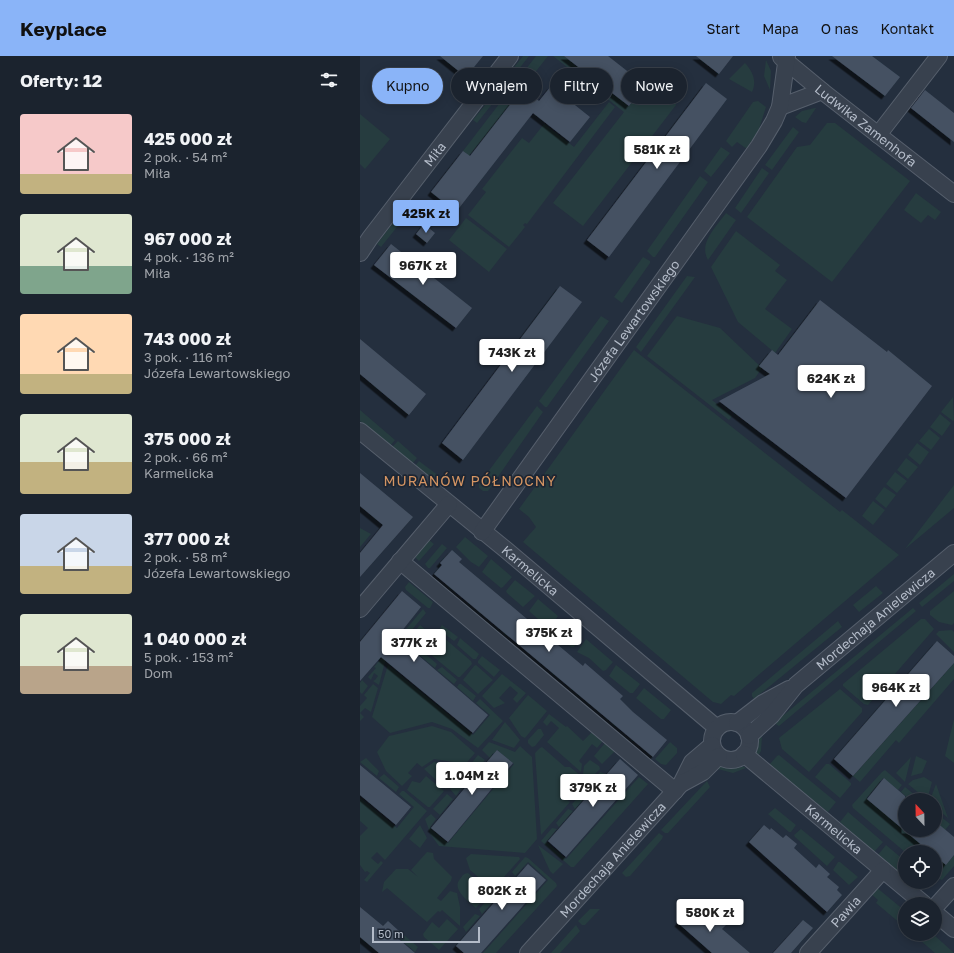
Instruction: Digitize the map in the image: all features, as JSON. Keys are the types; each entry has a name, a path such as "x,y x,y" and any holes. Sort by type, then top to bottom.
{"street":[{"name":"Miła","path":"360,253 510,56"},
{"path":"878,135 939,56"},
{"name":"Ludwika Zamenhofa","path":"784,58 822,91 954,194"},
{"name":"Józefa Lewartowskiego","path":"482,532 759,146 774,121 780,106 784,58"},
{"path":"780,106 822,91"},
{"name":"Karmelicka","path":"360,431 482,532 511,554 717,728"},
{"path":"360,609 449,504"},
{"name":"Mordechaja Anielewicza","path":"749,736 772,714 796,685 954,552"},
{"path":"400,561 678,788"},
{"name":"Mordechaja Anielewicza","path":"737,723 763,703 796,685"},
{"path":"726,723 737,723 746,730 749,736 748,747 744,754 732,760 716,750 713,735 717,728 726,723"},
{"name":"Mordechaja Anielewicza","path":"528,953 678,788 692,762 716,750"},
{"name":"Karmelicka","path":"744,754 916,897"},
{"name":"Pawia","path":"808,953 883,870"},
{"path":"942,899 954,886"},
{"path":"942,919 954,929"}],"green space":[{"path":"523,56 529,56 520,68 513,68"},
{"path":"536,56 548,56 539,68 527,68"},
{"path":"553,56 564,56 580,68 568,68"},
{"path":"766,60 771,71 770,90 764,76"},
{"path":"745,63 754,80 752,92 729,79"},
{"path":"613,94 621,100 621,104 626,104 629,106 631,104 676,105 583,226 553,203 624,112 613,103"},
{"path":"758,101 766,107 759,129 747,149 737,142 732,147 726,141 753,102"},
{"path":"486,104 492,104 477,123 473,120"},
{"path":"499,104 510,104 469,156 463,151"},
{"path":"607,104 611,104 615,107 527,224 525,223 523,225 525,227 509,247 468,215 486,192 482,189 522,138 529,143 544,124 574,147"},
{"path":"816,108 806,123 795,117 802,111"},
{"path":"360,114 390,139 365,169 360,164"},
{"path":"827,123 835,123 910,181 832,282 747,217 797,147 810,145"},
{"path":"793,127 799,132 772,170 765,165"},
{"path":"721,147 730,153 711,177 704,171"},
{"path":"762,168 769,173 741,213 735,208"},
{"path":"700,176 708,182 655,257 653,257 647,251"},
{"path":"916,193 941,212 935,220 928,215 921,223 904,210"},
{"path":"726,213 736,220 708,260 705,247 707,241"},
{"path":"400,214 405,217 381,247 377,244"},
{"path":"466,218 507,249 489,272 449,240"},
{"path":"736,231 780,265 775,271 787,280 765,309 792,329 775,353 738,322 711,267"},
{"path":"643,257 650,261 650,263 622,303 614,297"},
{"path":"687,276 695,277 641,352 636,347"},
{"path":"601,316 609,321 547,407 545,407 539,401"},
{"path":"677,316 720,328 762,368 755,378 712,400 732,416 729,420 647,356"},
{"path":"634,350 840,512 842,510 899,555 734,696 731,695 721,704 713,702 523,542 536,527 529,517 519,509"},
{"path":"953,397 954,420 953,421 941,412"},
{"path":"537,406 543,412 488,491 483,491 479,488 479,484"},
{"path":"360,410 395,440 390,446 360,421"},
{"path":"940,414 951,423 942,436 930,427"},
{"path":"929,429 940,438 931,450 919,441"},
{"path":"398,441 417,458 412,464 392,447"},
{"path":"917,443 929,452 920,465 908,455"},
{"path":"906,458 918,467 908,479 897,470"},
{"path":"419,461 439,476 434,482 415,466"},
{"path":"895,472 907,481 897,493 886,484"},
{"path":"954,485 954,508 905,549"},
{"path":"884,487 896,495 886,508 875,499"},
{"path":"873,501 885,510 873,525 862,516"},
{"path":"360,528 371,534 360,547"},
{"path":"465,537 488,556 479,567 471,562 456,547"},
{"path":"429,540 434,544 419,561 415,557"},
{"path":"442,544 447,548 430,568 428,568 425,564"},
{"path":"491,559 512,577 501,588 482,572"},
{"path":"954,574 954,581 922,607 919,603"},
{"path":"515,580 535,596 523,607 506,591"},
{"path":"409,582 433,602 430,608 406,590 405,587"},
{"path":"876,586 883,593 859,612 853,605"},
{"path":"954,591 954,623 952,625 939,622 930,615 930,611"},
{"path":"538,599 558,616 550,627 547,627 529,611"},
{"path":"913,608 916,611 779,726 774,723"},
{"path":"423,609 426,613 385,662 379,685 373,681 378,676 374,673 371,680 368,677 376,668 374,667"},
{"path":"563,619 582,636 574,647 571,647 553,632"},
{"path":"921,619 925,619 934,629 868,705 864,704 843,686 843,684"},
{"path":"838,621 842,627 754,699 752,693"},
{"path":"420,625 427,631 427,638 420,646 411,636"},
{"path":"442,625 458,637 454,641 439,630"},
{"path":"952,630 954,632 954,652 936,634 939,631"},
{"path":"437,632 471,661 472,664 460,677 458,677 424,649"},
{"path":"460,638 479,654 476,659 473,659 457,645"},
{"path":"586,639 613,662 606,670 603,671 589,658 577,652"},
{"path":"422,651 437,664 435,668 418,654"},
{"path":"482,656 500,670 494,677 478,663"},
{"path":"954,663 954,679 899,743 896,740 860,782 853,776"},
{"path":"388,665 473,735 490,715 476,703 480,699 503,721 478,748 452,729 432,722 390,733 372,717"},
{"path":"476,665 493,680 478,694 463,680"},
{"path":"616,665 640,684 633,693 630,693 609,676"},
{"path":"442,667 457,680 454,684 437,670"},
{"path":"502,674 526,693 517,703 513,699 518,693 510,686 499,698 505,703 494,708 482,696"},
{"path":"362,680 368,686 362,694 360,692 360,683"},
{"path":"373,684 378,688 371,712 365,708 360,713 360,706 367,698 364,695"},
{"path":"459,684 476,696 473,701 457,687"},
{"path":"644,688 671,710 664,719 661,719 636,698"},
{"path":"840,689 862,708 862,712 809,772 782,749 779,738"},
{"path":"528,695 547,711 525,738 521,736 509,718"},
{"path":"360,713 364,717 360,721"},
{"path":"549,714 566,727 567,726 583,741 592,732 603,741 597,748 592,744 579,761 582,764 581,772 547,742 559,728 551,721 547,726 543,722"},
{"path":"954,719 954,763 945,756"},
{"path":"505,722 520,740 514,748 492,740"},
{"path":"432,726 451,732 475,753 462,768 453,762 434,759 422,767 417,763 408,773 412,776 402,786 386,771 377,752 389,736"},
{"path":"538,729 541,729 544,735 535,746 532,747 528,743 528,740"},
{"path":"762,735 761,751 758,756 754,750 754,742 755,739"},
{"path":"489,742 515,752 520,746 532,757 537,839 525,853 439,846 431,835 425,819 431,814 436,819 430,827 431,829 448,843 514,764 497,750 490,758 482,750"},
{"path":"670,742 677,748 677,753 666,765 661,764 655,759"},
{"path":"605,743 615,751 602,764 594,756"},
{"path":"542,747 565,767 570,767 586,780 586,784 578,792 575,790 566,799 570,802 541,835 535,753"},
{"path":"478,755 485,760 472,776 466,770"},
{"path":"779,755 836,802 828,812 769,765"},
{"path":"916,756 927,761 922,773 911,776"},
{"path":"911,757 905,782 896,773"},
{"path":"366,758 379,771 377,776 360,762"},
{"path":"590,760 599,766 600,769 593,776 588,777 583,774 584,766"},
{"path":"434,762 453,765 459,771 446,789 424,769"},
{"path":"720,764 741,765 746,768 733,773 714,768"},
{"path":"826,764 829,764 851,783 840,798 815,777"},
{"path":"885,770 902,785 898,790 883,778 867,798 898,824 898,837 913,837 923,845 898,846 853,808 852,805"},
{"path":"600,772 606,774 592,790 588,786"},
{"path":"384,774 399,787 396,792 379,778"},
{"path":"461,775 468,779 456,796 450,789"},
{"path":"426,776 444,791 430,807 407,790 412,781 420,783"},
{"path":"639,777 648,784 574,867 571,867 541,841 552,828 557,829 546,842 566,859"},
{"path":"924,777 932,782 929,793 919,793 908,784 913,780"},
{"path":"707,781 710,787 668,833 661,830"},
{"path":"936,784 939,793 933,793"},
{"path":"905,787 912,793 902,793 901,792"},
{"path":"585,790 590,792 575,809 572,804"},
{"path":"404,791 427,811 385,860 377,852 371,858 378,864 381,861 383,863 367,882 364,880 370,873 367,871 365,872 360,865 360,836 368,828 360,821 360,798 397,828 414,807 399,794"},
{"path":"447,794 453,799 440,815 433,809"},
{"path":"942,801 948,818 942,813"},
{"path":"775,808 796,825 791,832 789,832 768,814"},
{"path":"568,809 573,811 559,827 556,823"},
{"path":"848,812 883,842 874,852 840,822"},
{"path":"942,818 950,824 945,830 942,827"},
{"path":"420,825 427,838 420,848 409,839"},
{"path":"801,829 835,857 827,866 795,837 794,835"},
{"path":"659,833 663,836 662,839 630,876 626,877 622,873"},
{"path":"538,845 563,864 553,874 550,871"},
{"path":"886,845 898,855 898,871 878,855"},
{"path":"427,852 433,853 434,859 452,877 451,881 437,898 441,901 450,891 457,893 460,907 460,926 442,910 440,912 438,911 427,922 387,888 382,892 384,882 396,869 408,869 418,877 411,870"},
{"path":"471,854 519,857 520,859 494,888 491,888 470,870 466,858"},
{"path":"954,855 954,866 942,880 942,862 946,865"},
{"path":"525,857 556,883 557,886 496,953 483,953 548,880 528,862 515,876 512,872"},
{"path":"838,862 858,877 849,885 833,870"},
{"path":"468,873 489,891 489,893 476,908 465,899 458,887 458,883 464,874"},
{"path":"508,876 513,879 499,895 496,890"},
{"path":"876,887 898,905 898,921 876,903 878,900 870,893"},
{"path":"492,895 496,898 482,914 479,909"},
{"path":"590,909 600,909 585,925 582,925 578,921"},
{"path":"475,914 480,916 466,932 463,927"},
{"path":"447,919 458,929 439,950 424,937 423,934 432,922 439,928"},
{"path":"576,925 580,931 560,953 551,953"},
{"path":"404,935 418,947 415,952 400,939"},
{"path":"921,941 941,941 954,953 935,953"}],"building":[{"path":"440,56 483,56 473,68 455,68"},
{"path":"564,56 608,56 623,68 621,68 621,100 613,94 613,68 580,68"},
{"path":"696,56 733,56 719,74"},
{"path":"832,56 872,56 900,77 885,96"},
{"path":"706,83 727,99 609,257 587,240"},
{"path":"550,87 550,104 574,104 590,117 570,142 533,113 456,212 431,192 463,151 470,156 511,104 542,104 542,97"},
{"path":"925,90 954,113 954,142 911,108"},
{"path":"424,224 435,233 427,243 416,234"},
{"path":"391,244 472,308 456,328 374,265"},
{"path":"560,286 582,302 463,460 442,443"},
{"path":"820,300 887,352 888,350 932,386 846,498 719,401 770,374 759,366 772,350 778,355"},
{"path":"360,339 426,394 409,415 360,374"},
{"path":"360,473 413,517 360,577 360,553 383,525 360,506"},
{"path":"452,550 462,559 459,562 583,666 585,663 623,696 620,699 633,712 667,740 653,757 434,574 442,565 440,563"},
{"path":"402,591 421,607 397,637 488,715 473,733 381,657 360,681 360,642"},
{"path":"937,641 954,656 954,663 853,776 834,759"},
{"path":"497,750 513,763 448,842 431,828"},
{"path":"620,759 638,775 566,857 548,841"},
{"path":"360,765 411,807 396,825 360,795"},
{"path":"884,778 902,793 898,793 898,825 867,799"},
{"path":"764,825 770,830 771,828 783,838 786,835 797,844 794,848 816,868 819,864 830,874 827,877 839,887 837,890 842,895 827,912 749,842"},
{"path":"942,827 954,837 954,855 946,865 942,862 942,845 922,845 912,837 942,837"},
{"path":"528,864 546,880 481,953 464,953 456,946"},
{"path":"693,906 699,910 700,909 712,919 715,915 726,925 722,929 750,953 712,953 678,923"},
{"path":"360,907 383,926 388,921 399,931 395,936 415,953 379,953 360,937"},
{"path":"803,920 813,928 791,953 773,953"}],"district":[{"name":"MURANÓW PÓŁNOCNY","path":"470,480"}]}
